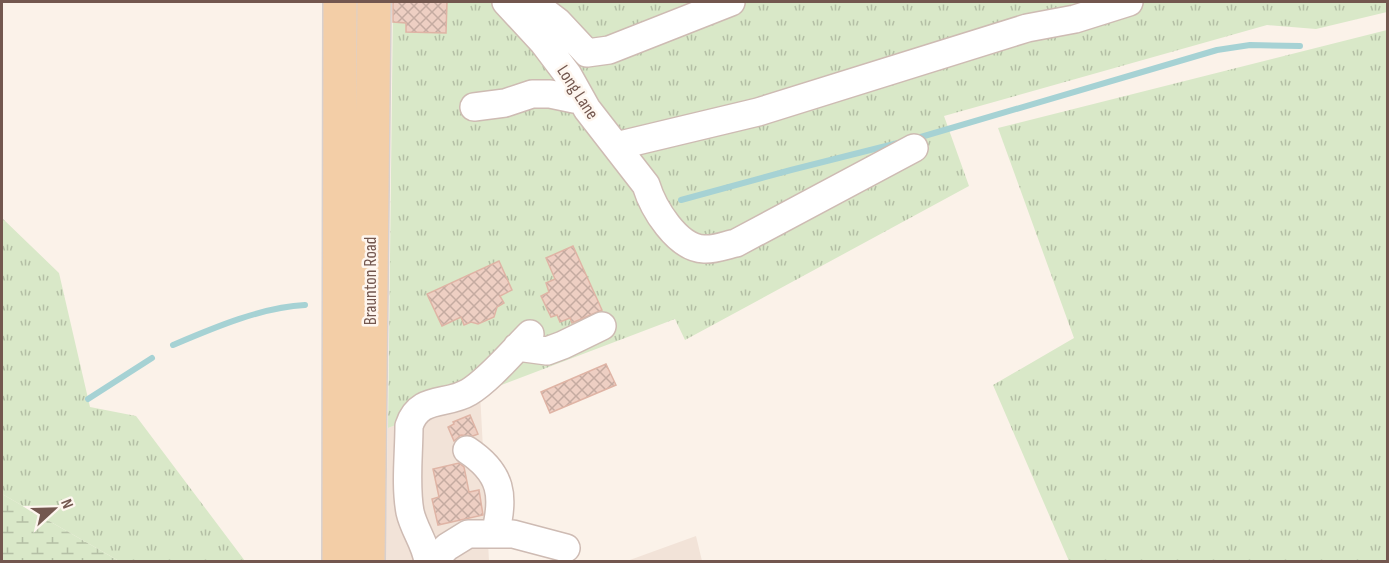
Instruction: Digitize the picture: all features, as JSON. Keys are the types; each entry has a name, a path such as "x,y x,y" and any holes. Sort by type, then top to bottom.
{"main road":[{"name":"Braunton Road","path":"339,561 340,2"},
{"name":"Braunton Road","path":"368,561 374,2"}],"street":[{"name":"Long Lane","path":"506,2 543,42 568,75 579,97 646,185 658,212 681,240 695,248 706,250 736,243 914,148"},
{"path":"532,2 558,22 587,53 609,50 731,2"},
{"path":"616,146 758,112 1027,28 1075,19 1130,2"},
{"path":"474,107 505,103 532,94 550,94 574,99 579,97"},
{"path":"566,548 513,534 468,534 430,561 416,530 410,505 409,426 412,416 424,405 452,400 484,382 523,340 547,351 603,326"},
{"path":"467,450 476,456 492,474 502,497 501,512 495,534"}],"shaded area":[{"path":"480,393 489,561 385,562 388,428"},
{"path":"696,536 702,561 627,561"}],"green space":[{"path":"393,2 1387,2 1387,12 1316,29 1267,25 944,116 969,186 685,340 675,319 388,428"},
{"path":"1387,30 1387,561 1069,561 993,385 1074,338 998,128"},
{"path":"2,218 59,273 90,407 136,416 245,561 119,561 2,494"},
{"path":"2,494 119,561 2,561"}],"building":[{"path":"393,2 447,2 446,33 406,32 406,23 393,22"},
{"path":"573,246 602,310 572,323 570,318 560,322 557,315 551,317 541,296 549,292 546,283 555,279 546,258"},
{"path":"499,261 512,290 500,296 504,303 497,307 494,317 478,324 471,322 464,325 461,317 442,326 427,294"},
{"path":"606,364 616,385 550,413 541,392"},
{"path":"470,415 478,434 461,435 454,441 448,427 454,424 453,422"},
{"path":"459,463 464,467 469,492 479,490 483,515 438,525 432,499 439,497 433,469"}],"waterway":[{"path":"914,139 1217,50 1250,45 1300,46"},
{"path":"681,200 898,143"},
{"path":"173,345 255,314 305,305"},
{"path":"88,399 152,358"}]}
